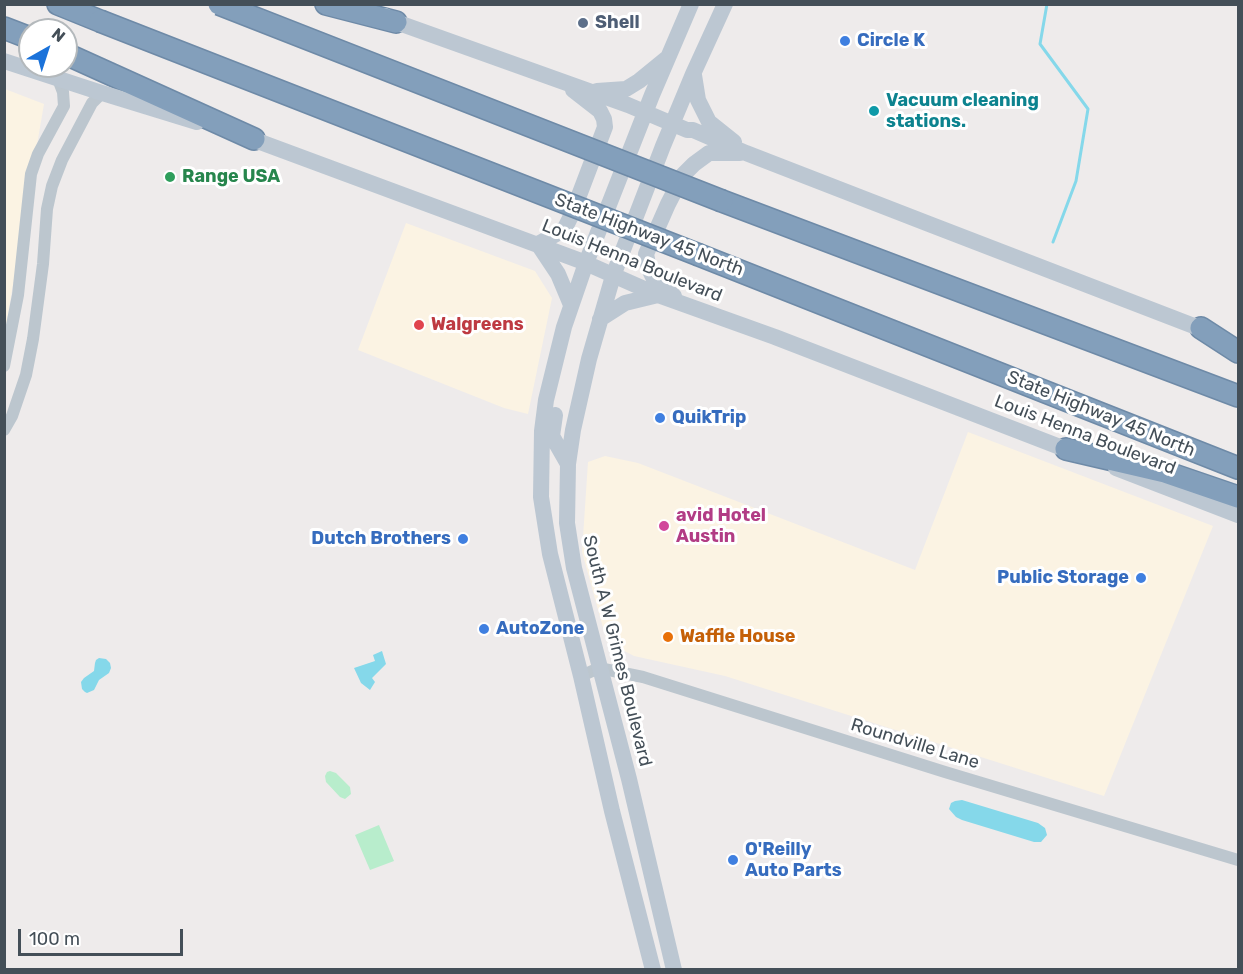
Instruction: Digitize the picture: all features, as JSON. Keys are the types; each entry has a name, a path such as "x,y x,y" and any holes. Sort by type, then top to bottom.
{"highway":[{"name":"State Highway 45 North","path":"58,4 1239,468"},
{"path":"219,4 722,201 1239,396"},
{"path":"326,4 396,22"},
{"path":"78,59 254,139"},
{"path":"1201,328 1239,352"},
{"path":"1066,449 1165,472 1239,497"}],"main road":[{"path":"362,4 396,22 592,91 746,153 1239,342"},
{"path":"653,969 550,554 540,497 542,430 552,374 571,305 645,112 692,4"},
{"name":"South A W Grimes Boulevard","path":"673,969 629,779 572,557 567,523 568,464 589,359 612,276 672,123 725,4"},
{"path":"592,91 626,89 669,56"},
{"name":"Louis Henna Boulevard","path":"4,61 254,139 538,244 658,295 775,337 1239,515"},
{"path":"693,74 698,100 709,122 746,153"},
{"path":"563,82 600,111 605,128 565,228 538,244 558,274 571,305"},
{"path":"687,305 656,281 649,269 646,254 683,175 709,153 746,153"},
{"path":"600,319 625,303 658,295"},
{"path":"552,374 559,390 552,436 568,464"}],"street":[{"path":"4,366 18,296 32,174 38,154 64,106 63,92 58,79"},
{"path":"4,430 12,416 26,375 39,296 47,209 52,186 62,160 87,112 102,93"},
{"path":"18,296 39,296"},
{"path":"581,676 599,668"},
{"name":"Roundville Lane","path":"599,668 643,677 935,769 1239,860"}],"shaded area":[{"path":"5,89 44,104 5,331"},
{"path":"406,223 535,271 552,298 528,414 504,408 358,350"},
{"path":"968,432 1213,526 1104,796 725,676 634,656 607,642 582,552 588,462 605,456 638,463 915,570"}],"green space":[{"path":"330,771 336,773 350,787 351,794 345,799 340,797 326,782 325,776"},
{"path":"379,825 394,861 370,870 355,835"}],"water":[{"path":"382,651 386,664 372,678 375,682 370,690 361,683 354,668 375,661 373,655"},
{"path":"106,659 111,668 109,673 99,680 94,690 87,693 82,689 81,682 94,671 96,660"},
{"path":"962,800 1038,823 1045,828 1047,835 1041,842 1034,842 962,820 949,809 951,803"}],"waterway":[{"path":"1047,4 1040,44 1088,109 1076,181 1053,242"}],"place":[{"name":"Shell","path":"583,23"},
{"name":"Circle K","path":"845,41"},
{"name":"Vacuum cleaning stations.","path":"874,111"},
{"name":"Range USA","path":"170,177"},
{"name":"Walgreens","path":"419,325"},
{"name":"QuikTrip","path":"660,418"},
{"name":"avid Hotel Austin","path":"664,526"},
{"name":"Dutch Brothers","path":"463,539"},
{"name":"Public Storage","path":"1141,578"},
{"name":"AutoZone","path":"484,629"},
{"name":"Waffle House","path":"668,637"},
{"name":"O'Reilly Auto Parts","path":"733,860"}]}
